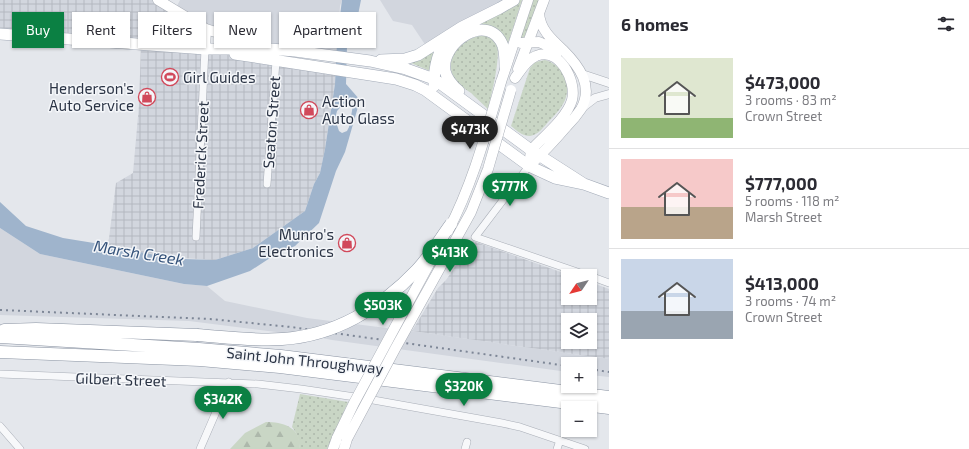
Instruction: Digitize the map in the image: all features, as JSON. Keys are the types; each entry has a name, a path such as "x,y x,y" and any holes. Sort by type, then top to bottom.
{"highway":[{"path":"0,330 36,329 196,335 271,340 313,335 346,323 381,302 426,260 451,224"},
{"name":"Saint John Throughway","path":"0,337 281,356 609,397"},
{"name":"Saint John Throughway","path":"0,352 200,360 359,376 609,408"}],"main road":[{"path":"158,0 178,12"},
{"path":"0,34 205,49 270,49 370,61 411,58 453,32 514,0"},
{"path":"333,449 354,403 459,208 479,158 505,67 528,0"},
{"path":"346,444 395,349 470,212 488,169 514,78 544,0"},
{"path":"535,153 560,135 581,108 586,94 580,70 573,60 544,31 539,18 539,12"},
{"path":"206,29 270,49"},
{"path":"479,112 454,86 445,72 445,64 452,48 465,35 473,31 490,31 496,34 503,47 505,67"},
{"path":"435,97 434,79 440,50 453,32"},
{"path":"513,44 539,42 567,54"},
{"path":"205,49 355,72 407,82 420,87 435,97 529,166 555,178 606,190"},
{"path":"514,78 527,61 534,57 546,55 554,58 561,64 568,71 572,81 572,100 568,110 535,153 529,166"},
{"path":"370,61 414,71 434,79 535,153 584,184"}],"street":[{"name":"Frederick Street","path":"196,237 205,49"},
{"name":"Seaton Street","path":"267,184 276,61"},
{"path":"582,74 609,83"},
{"path":"581,108 592,99 609,94"},
{"path":"529,166 475,237 569,269"},
{"path":"597,279 609,283"},
{"name":"Gilbert Street","path":"0,374 229,382 283,386 362,398 514,426 585,449"},
{"path":"200,449 229,382"},
{"path":"0,426 20,449"},
{"path":"557,449 560,440"}],"shaded area":[{"path":"0,0 158,0 178,12 138,12 138,44 130,43 130,12 72,12 72,39 64,39 64,12 12,12 12,35 0,34"},
{"path":"180,0 342,0 340,12 279,12 279,47 271,46 271,12 214,12 214,28 206,24 206,12 179,12 175,10"},
{"path":"380,0 514,0 428,49 412,25 393,21"},
{"path":"141,48 205,48 336,69 325,149 320,173 314,184 305,211 253,248 215,260 165,257 108,246 116,183 133,173 139,105"},
{"path":"286,48 337,48 336,56"},
{"path":"0,228 40,254 184,284 207,286 225,301 307,318 595,357 561,357 561,371 317,337 189,321 0,315"},
{"path":"473,241 561,272 561,305 597,305 597,285 609,289 609,359 412,331 438,288 446,280"},
{"path":"597,357 609,359 609,377 597,376"}],"green space":[{"path":"522,0 508,43 503,35 493,27 485,25 473,26"},
{"path":"533,0 539,0 525,36 521,39 520,37"},
{"path":"483,35 494,41 498,49 497,66 488,109 458,83 451,70 451,60 456,51 471,39"},
{"path":"435,49 430,71 411,63"},
{"path":"545,60 552,63 562,72 567,84 566,97 558,111 541,130 536,134 527,136 511,126 530,68 535,62"},
{"path":"300,394 348,402 327,449 299,449 298,437 292,427"},
{"path":"266,422 279,423 295,431 298,436 299,449 230,449 245,433"}],"water":[{"path":"342,0 361,0 359,12 340,12"},
{"name":"Marsh Creek","path":"337,48 347,48 346,84 360,100 345,152 336,171 319,223 295,246 270,258 250,271 207,286 184,284 40,254 0,228 0,202 26,226 63,238 165,257 215,260 253,248 305,211 314,184 320,173 335,84","holes":["350,97 354,100 347,131 342,133 339,131 335,119 337,111"]}],"railway":[{"path":"0,310 210,319 291,327 561,365"},
{"path":"597,370 609,372"}],"place":[{"name":"Girl Guides","path":"170,77"},
{"name":"Henderson's Auto Service","path":"147,97"},
{"name":"Action Auto Glass","path":"309,110"},
{"name":"Munro's Electronics","path":"347,243"}]}
